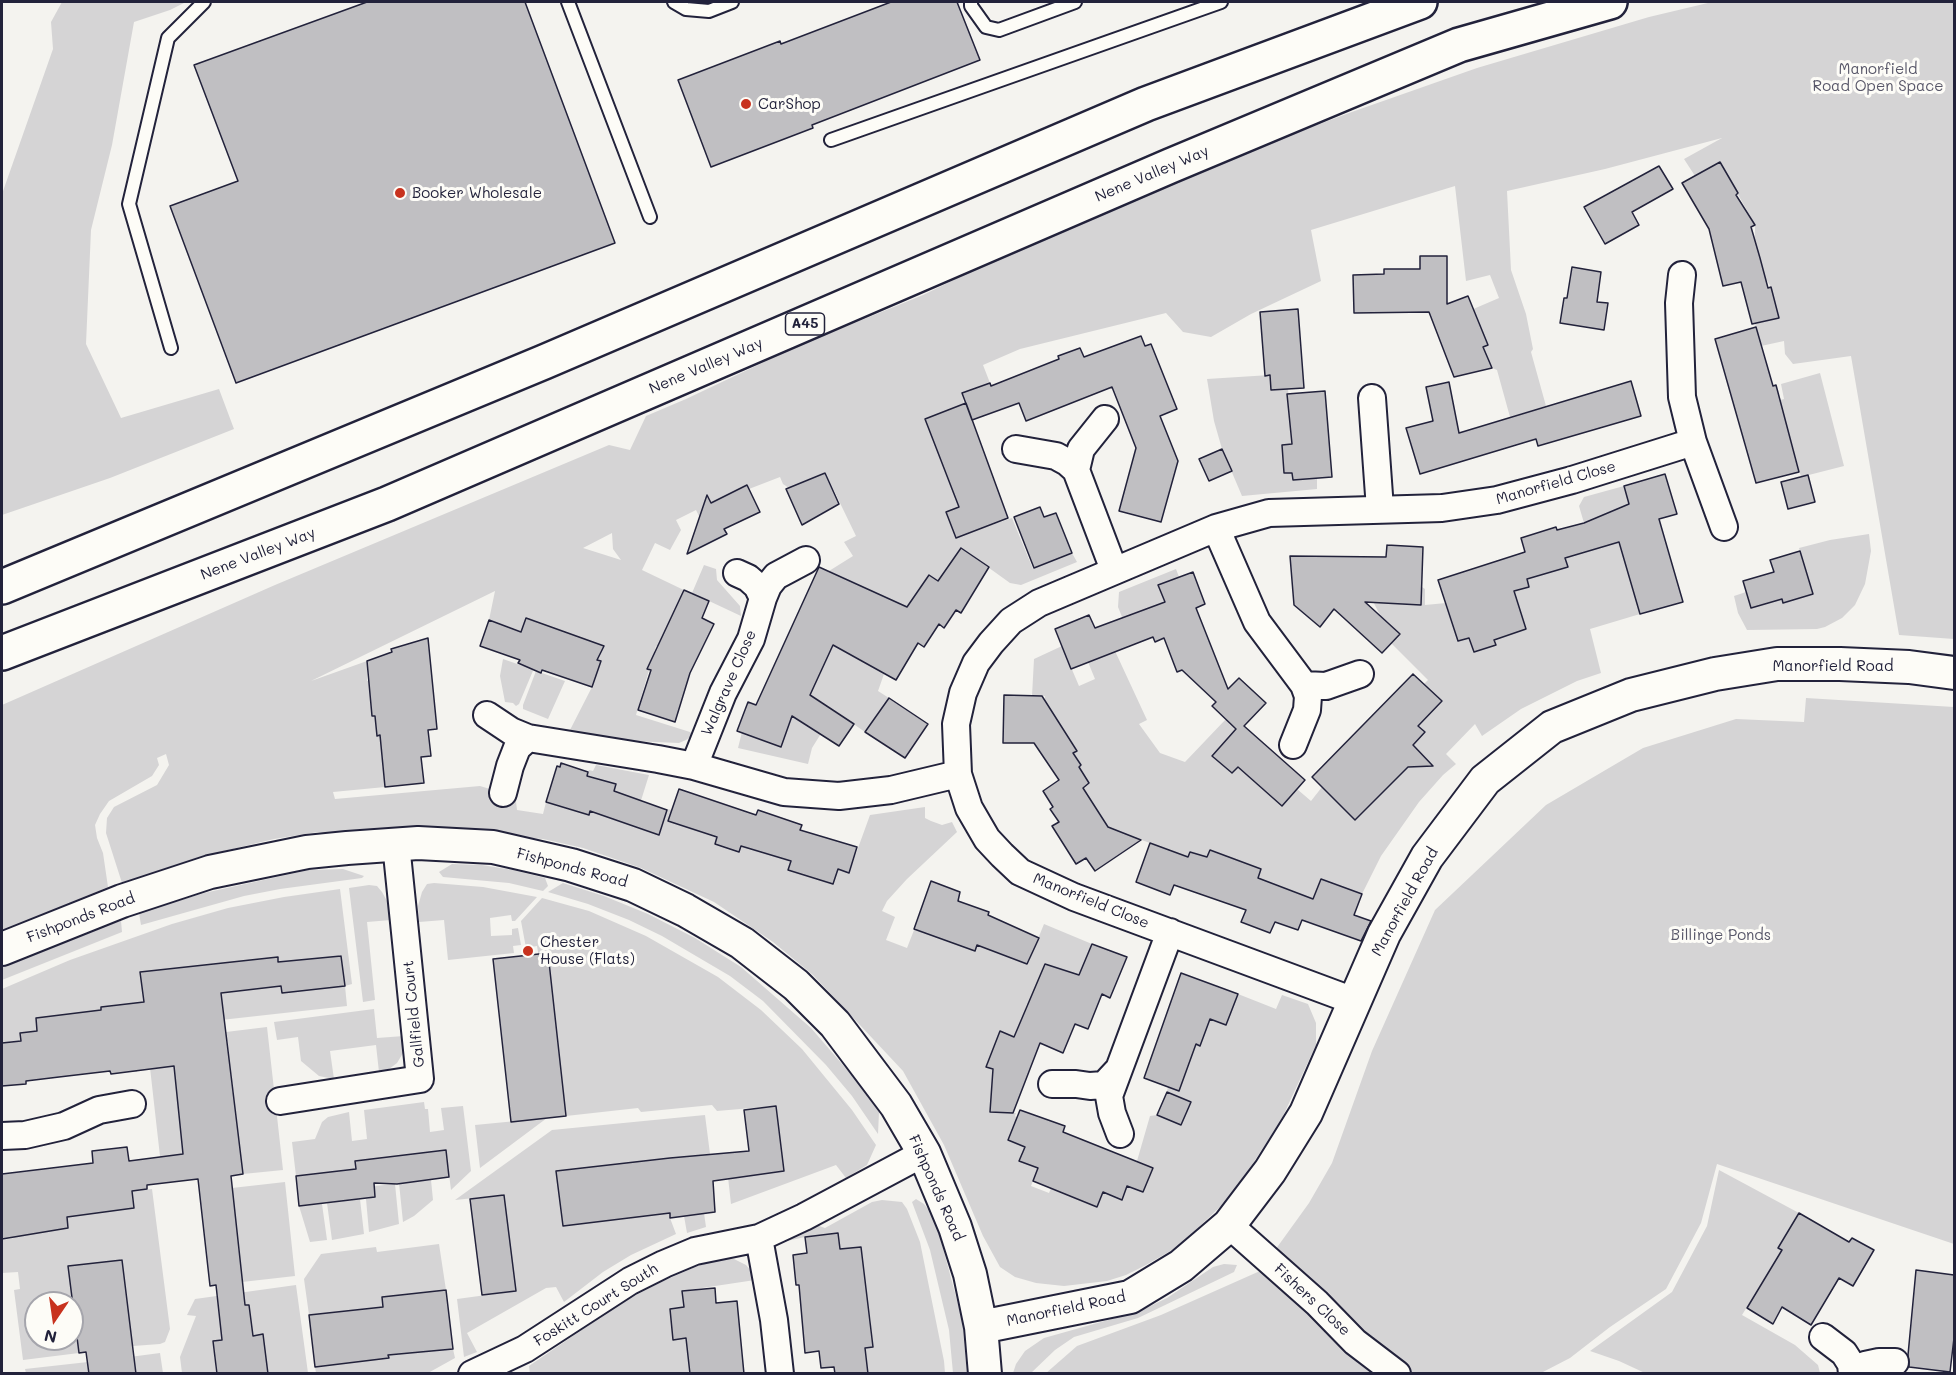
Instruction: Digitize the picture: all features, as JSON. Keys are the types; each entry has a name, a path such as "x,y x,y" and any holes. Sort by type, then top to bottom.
{"highway":[{"path":"2,587 554,358 1146,104 1420,2"},
{"name":"Nene Valley Way","path":"2,653 387,504 1170,166 1459,45 1610,2"},
{"path":"2,578 56,566"},
{"path":"2,660 35,640"}],"street":[{"path":"1682,275 1679,303 1682,398 1693,442 1724,527"},
{"path":"1372,398 1380,508"},
{"path":"1076,470 1081,449 1105,419"},
{"name":"Manorfield Close","path":"1354,1001 1074,897 1020,872 987,839 969,807 958,774 956,724 963,693 976,663 1011,621 1039,603 1216,528 1269,513 1442,508 1497,501 1693,442"},
{"path":"1016,449 1056,456 1076,470 1114,570"},
{"path":"1216,528 1257,622 1304,685 1308,696 1306,710 1293,746"},
{"name":"Walgrave Close","path":"694,766 723,693 751,639 768,586 776,576 806,560"},
{"path":"737,573 748,578 757,586 763,598"},
{"name":"Manorfield Road","path":"981,1327 1130,1297 1182,1266 1229,1225 1270,1171 1306,1113 1384,934 1427,857 1485,780 1552,727 1631,694 1715,674 1778,664 1875,665 1954,673"},
{"path":"1304,685 1326,686 1360,674"},
{"path":"487,715 511,731 528,738 694,766 784,792 839,796 891,790 958,774"},
{"path":"503,793 510,766 518,748 528,738"},
{"name":"Fishponds Road","path":"2,949 122,901 210,872 307,852 396,844 493,848 571,865 633,885 685,910 742,943 796,985 835,1024 896,1105 924,1153 955,1227 970,1275 981,1327 985,1374"},
{"name":"Gallfield Court","path":"280,1101 420,1079 396,844"},
{"name":"Manorfield Close","path":"1120,1134 1112,1113 1109,1096 1170,932"},
{"path":"1052,1084 1104,1085 1118,1070"},
{"path":"2,1137 25,1135 64,1126 99,1110 132,1104"},
{"name":"Foskitt Court South","path":"472,1374 525,1350 611,1292 664,1264 695,1251 759,1238 804,1217 924,1153"},
{"name":"Fishers Close","path":"1229,1225 1317,1303 1356,1342 1397,1374"},
{"path":"759,1238 774,1320 780,1374"},
{"path":"1823,1337 1844,1353 1851,1364 1852,1373 1865,1365 1895,1362"}],"lane":[{"path":"171,348 129,204 168,38 204,2"},
{"path":"568,2 650,218"},
{"path":"675,2 686,9 709,10 732,2"},
{"path":"971,2 971,6 986,27 999,30 1075,2"},
{"path":"831,140 1216,2"}],"green space":[{"path":"62,2 186,2 134,22 112,145 91,230 86,344 121,418 219,389 234,429 110,478 2,515 2,194 53,49 51,22"},
{"name":"Manorfield Road Open Space","path":"1712,2 1954,2 1954,639 1899,635 1851,356 1793,364 1785,354 1784,341 1761,346 1755,324 1779,318 1771,287 1764,276 1755,240 1755,225 1720,162 1695,176 1684,159 1722,138 1605,169 1507,191 1511,270 1526,314 1533,349 1531,352 1546,406 1510,417 1497,370 1492,368 1483,347 1488,345 1475,312 1471,310 1499,298 1490,275 1466,281 1455,186 1311,230 1321,281 1251,314 1211,337 1183,332 1166,313 1020,349 983,365 990,383 962,393 964,404 925,419 959,507 946,512 956,537 1012,518 1033,569 1072,553 1077,562 1021,585 1010,583 971,555 938,581 929,575 870,665 884,674 878,691 889,698 865,732 835,711 812,748 808,764 738,748 742,732 781,746 791,718 796,716 832,646 870,590 829,571 853,556 844,542 856,536 825,472 789,488 783,484 780,477 749,489 747,485 723,497 735,523 701,520 696,510 676,520 681,530 670,550 655,543 642,570 688,592 659,647 656,646 636,715 690,732 693,735 679,743 632,741 585,735 570,730 592,687 601,661 573,652 578,637 527,618 521,631 489,620 495,591 311,681 367,661 367,681 373,680 394,699 371,702 377,735 402,733 404,748 381,750 385,787 333,792 335,799 480,786 503,793 515,793 517,810 543,814 546,802 589,815 595,797 610,802 616,785 587,776 589,770 593,771 596,765 649,775 633,826 659,835 667,809 672,810 668,821 717,837 715,844 739,852 741,845 791,861 788,870 833,884 838,869 849,873 870,815 925,807 925,818 942,825 952,822 957,832 887,901 882,911 895,917 886,940 907,948 916,925 942,929 939,938 975,951 977,945 1029,961 1044,924 1092,944 1079,975 1052,1015 1027,1004 1021,1021 1041,1029 1035,1045 1000,1031 986,1066 1018,1079 991,1112 1016,1113 1025,1147 1019,1161 1038,1168 1031,1186 1049,1193 1065,1153 1079,1200 1097,1207 1103,1192 1122,1200 1127,1186 1143,1192 1153,1168 1137,1161 1150,1116 1157,1115 1181,1125 1190,1102 1167,1091 1168,1087 1178,1090 1175,1036 1200,1046 1210,1019 1226,1025 1238,994 1276,1009 1282,995 1308,1004 1316,1023 1316,1045 1283,1116 1270,1137 1239,1185 1222,1205 1179,1246 1146,1265 1107,1281 1064,1286 1036,1283 1015,1277 1000,1267 983,1236 944,1145 903,1071 813,975 773,942 714,902 641,868 583,848 543,839 430,830 343,835 318,832 274,839 199,857 122,883 106,833 107,818 114,807 157,785 169,765 166,754 157,758 159,765 152,776 109,801 95,825 103,853 108,887 2,931 2,705 275,585 609,445 630,450 646,416 798,346 923,295 1009,253 1240,154 1477,68 1649,17","holes":["612,533 613,549 621,560 583,548"]},
{"path":"1820,373 1844,466 1801,477 1790,437 1773,402 1784,399 1781,384"},
{"path":"1270,375 1288,389 1292,444 1282,445 1284,473 1292,473 1293,480 1317,478 1317,489 1242,496 1222,449 1214,421 1207,379"},
{"path":"1624,486 1637,531 1618,537 1640,614 1590,629 1601,673 1577,681 1521,709 1482,736 1475,724 1446,754 1456,764 1419,802 1381,856 1362,894 1321,879 1310,907 1258,878 1261,869 1247,865 1199,879 1202,855 1190,852 1182,873 1150,843 1117,831 1110,848 1083,788 1089,783 1073,753 1077,750 1069,738 1044,748 1045,696 1032,696 1034,659 1062,646 1079,686 1095,679 1088,662 1115,651 1147,720 1139,724 1160,753 1185,762 1226,719 1239,731 1212,756 1231,773 1238,767 1282,806 1297,789 1311,801 1322,787 1356,820 1394,781 1370,757 1413,745 1418,726 1441,701 1424,684 1428,680 1391,643 1364,584 1422,587 1425,589 1425,605 1446,603 1458,641 1469,638 1474,652 1495,645 1494,640 1514,591 1529,587 1526,578 1568,566 1565,557 1594,549 1579,506 1584,497"},
{"path":"1869,534 1871,551 1865,584 1855,605 1842,618 1817,629 1747,630 1738,613 1734,596 1746,592 1752,608 1782,599 1784,603 1813,594 1799,548"},
{"path":"704,565 716,569 717,580 740,606 741,616 692,593"},
{"path":"1176,569 1179,577 1158,586 1171,617 1129,634 1118,607 1119,592"},
{"path":"503,659 523,666 525,662 535,666 519,704 516,706 505,702 500,676"},
{"path":"536,671 565,681 548,719 523,709"},
{"name":"Billinge Ponds","path":"1806,698 1954,707 1954,1244 1717,1164 1701,1223 1666,1289 1610,1327 1570,1358 1541,1373 1045,1374 1077,1346 1161,1315 1260,1271 1309,1203 1332,1163 1372,1051 1435,910 1546,805 1643,748 1736,719 1804,722"},
{"path":"452,864 482,865 513,870 545,878 548,886 543,891 509,883 443,877 439,872"},
{"path":"343,869 364,876 244,896 141,925 139,913 204,893 309,870"},
{"path":"563,883 604,896 648,914 695,938 741,967 811,1028 861,1086 879,1112 878,1134 852,1096 826,1065 763,1001 730,976 662,936 588,904 548,892"},
{"path":"427,884 483,887 537,897 515,921 512,921 511,915 490,918 491,936 512,935 512,929 518,928 521,945 513,946 514,953 448,960 444,920 419,922 418,906 422,892"},
{"path":"377,886 382,892 387,901 391,920 367,922 375,1000 363,1002 349,888"},
{"path":"340,889 352,984 345,986 347,1006 131,1030 137,1072 131,1072 123,1004 101,1007 103,1024 70,1014 36,1018 37,1031 20,1033 23,1054 7,1055 5,1043 2,1043 2,989 70,960 172,924 228,908","holes":["341,956 345,986 282,993 281,986 144,1002 141,972 277,957 279,963"]},
{"path":"542,898 589,911 646,936 718,977 761,1010 802,1049 852,1110 876,1145 867,1165 846,1178 836,1165 731,1204 728,1177 784,1171 775,1106 717,1111 712,1105 641,1112 638,1108 566,1116 537,946 526,948 521,921"},
{"path":"121,921 122,932 2,980 2,965"},
{"path":"374,1009 377,1038 404,1036 406,1043 397,1063 389,1069 379,1072 376,1045 330,1051 334,1079 319,1076 301,1061 298,1037 277,1040 274,1022"},
{"path":"267,1027 283,1170 243,1174 226,1032"},
{"path":"171,1039 187,1180 163,1183 147,1041"},
{"path":"424,1102 425,1109 428,1109 430,1132 444,1130 441,1108 463,1106 471,1171 451,1190 446,1150 372,1167 296,1176 292,1142 315,1139 322,1122 328,1117 349,1112 352,1141 367,1139 364,1110"},
{"path":"705,1115 710,1154 556,1171 563,1226 651,1215 667,1192 670,1218 676,1234 631,1255 603,1272 564,1302 556,1287 546,1288 467,1333 477,1352 464,1357 457,1299 516,1291 504,1195 455,1200 552,1130"},
{"path":"547,1118 480,1168 475,1125"},
{"path":"1719,1170 1799,1213 1779,1248 1795,1258 1773,1265 1742,1315 1795,1345 1818,1365 1820,1373 1645,1373 1590,1351 1672,1292 1707,1226"},
{"path":"431,1180 433,1200 403,1222 399,1183"},
{"path":"285,1182 295,1276 242,1282 232,1188"},
{"path":"395,1184 399,1224 369,1232 366,1199 375,1197 374,1186"},
{"path":"152,1189 170,1329 165,1342 133,1346 121,1260 69,1266 72,1291 24,1291 24,1351 79,1351 79,1353 23,1360 14,1290 20,1289 18,1272 2,1273 2,1240 14,1238 12,1217 31,1233 68,1228 66,1212 132,1191"},
{"path":"360,1199 364,1234 332,1240 327,1203"},
{"path":"916,1199 924,1204 931,1213 940,1237 962,1319 967,1373 953,1373 949,1330 930,1250 912,1202"},
{"path":"882,1200 902,1202 920,1242 945,1373 868,1374 867,1369 852,1349 873,1346 870,1316 849,1318 838,1233 787,1241 794,1234 814,1224 825,1228 872,1202"},
{"path":"322,1204 327,1240 310,1242 299,1206"},
{"path":"704,1213 706,1227 687,1233 684,1216"},
{"path":"439,1244 446,1290 382,1297 383,1307 309,1315 304,1279 321,1254 376,1247 377,1252"},
{"path":"719,1259 734,1259 746,1265 754,1274 755,1280 682,1291 684,1307 670,1309 673,1339 687,1338 690,1373 530,1374 529,1366 621,1303 661,1282"},
{"path":"1224,1264 1237,1265 1234,1272 1138,1318 1074,1337 1055,1350 1031,1373 1013,1373 1025,1351 1044,1338 1140,1311 1167,1298 1213,1267"},
{"path":"296,1285 308,1373 268,1373 263,1335 253,1336 249,1305 219,1309 222,1340 213,1342 216,1373 182,1373 180,1357 196,1316 187,1315 195,1299"},
{"path":"386,1331 405,1353 453,1349 455,1358 428,1373 316,1373 315,1367 389,1358"},
{"path":"160,1353 163,1373 124,1373 122,1358"},
{"path":"88,1362 89,1373 26,1373 25,1369"}],"building":[{"name":"Booker Wholesale","path":"367,2 525,2 615,243 236,383 170,206 238,181 194,65"},
{"path":"891,2 957,2 980,60 711,167 678,80"},
{"path":"1720,162 1738,193 1736,195 1755,225 1751,227 1779,318 1752,324 1741,282 1723,286 1709,229 1682,183"},
{"path":"1659,166 1673,189 1632,212 1639,225 1605,244 1584,207"},
{"path":"1420,256 1447,256 1447,304 1468,296 1488,345 1483,347 1492,368 1454,377 1429,312 1354,313 1353,275 1384,274 1384,269 1420,269"},
{"path":"1572,267 1601,272 1597,302 1608,303 1604,330 1560,323"},
{"path":"1298,309 1304,388 1271,390 1270,375 1265,376 1260,312"},
{"path":"1756,327 1773,386 1776,385 1799,472 1756,483 1715,339"},
{"path":"1141,336 1145,346 1151,344 1177,409 1160,416 1178,461 1161,522 1119,511 1136,448 1112,387 1026,421 1019,403 972,420 962,393 990,383 991,386 1059,359 1058,356 1080,348 1084,357"},
{"path":"1631,381 1641,416 1538,446 1536,439 1420,474 1406,428 1433,421 1426,387 1449,382 1459,433"},
{"path":"1325,391 1332,477 1293,480 1292,473 1284,473 1282,445 1292,444 1287,394"},
{"path":"966,403 1008,518 956,538 946,512 959,507 925,419"},
{"path":"1222,449 1232,471 1209,481 1199,459"},
{"path":"825,473 839,504 802,525 786,489"},
{"path":"1665,474 1677,514 1659,519 1683,602 1640,614 1619,542 1565,558 1568,567 1527,579 1529,587 1514,591 1526,629 1494,640 1496,645 1474,652 1469,638 1458,641 1438,580 1525,552 1521,538 1556,527 1557,530 1584,523 1629,504 1624,486"},
{"path":"1808,475 1815,502 1788,509 1781,482"},
{"path":"747,485 760,512 724,529 727,534 687,554 707,495 711,503"},
{"path":"1040,507 1044,517 1056,513 1072,553 1034,568 1014,517"},
{"path":"1387,545 1423,547 1421,605 1365,602 1400,634 1382,653 1334,609 1320,627 1294,605 1290,556 1386,557"},
{"path":"961,548 989,567 961,613 956,610 944,628 939,624 924,647 918,643 896,680 833,645 810,695 854,724 839,746 792,716 781,747 737,731 748,702 756,705 819,567 907,607 929,575 938,581"},
{"path":"1800,551 1813,594 1783,603 1782,599 1751,608 1743,581 1774,572 1770,560"},
{"path":"1193,572 1205,604 1196,608 1228,689 1239,678 1266,703 1244,726 1305,780 1282,806 1238,767 1232,773 1212,756 1236,729 1212,706 1216,702 1182,670 1177,672 1164,638 1155,642 1153,637 1071,669 1055,629 1089,615 1095,628 1165,602 1158,585"},
{"path":"684,590 709,601 702,618 714,624 690,673 675,722 638,710 651,670 647,669"},
{"path":"526,618 604,646 597,660 601,661 592,687 542,670 541,673 518,663 520,660 480,646 489,620 521,632"},
{"path":"428,638 437,729 428,730 431,756 421,757 424,783 385,787 380,735 377,736 375,716 372,716 367,661 392,652 391,649"},
{"path":"1413,674 1442,701 1418,726 1425,732 1413,745 1433,766 1408,767 1355,820 1312,777"},
{"path":"1004,695 1042,696 1077,751 1073,753 1089,783 1083,788 1108,827 1141,840 1095,871 1086,858 1076,864 1052,826 1059,822 1050,809 1053,807 1043,791 1059,780 1034,743 1003,743"},
{"path":"889,698 928,724 905,758 865,732"},
{"path":"561,763 588,772 587,776 616,784 614,791 667,810 659,835 590,811 589,815 546,802 557,766 560,767"},
{"path":"679,789 756,815 758,810 802,825 800,830 857,847 849,873 838,869 833,884 788,870 791,861 741,846 739,852 715,844 717,837 668,821"},
{"path":"1150,843 1188,857 1190,852 1207,857 1210,850 1261,869 1258,878 1313,899 1321,879 1362,894 1354,915 1371,921 1361,941 1302,920 1298,930 1275,922 1270,933 1241,922 1246,910 1174,885 1170,895 1136,882"},
{"path":"931,881 960,892 958,901 989,912 988,915 1039,938 1027,964 977,945 975,951 914,929"},
{"path":"1092,944 1127,957 1110,998 1102,994 1088,1029 1075,1024 1063,1053 1040,1043 1013,1113 990,1112 993,1069 986,1067 1000,1031 1014,1037 1045,964 1079,975"},
{"path":"548,953 566,1116 511,1122 493,959"},
{"path":"341,956 345,986 282,993 281,986 221,993 243,1174 231,1176 245,1305 249,1305 253,1336 263,1334 268,1374 217,1374 213,1341 222,1340 216,1285 210,1286 198,1179 147,1185 147,1189 132,1191 134,1208 67,1217 68,1228 2,1239 2,1174 93,1163 92,1151 127,1147 129,1161 183,1154 174,1066 111,1074 110,1071 2,1086 2,1043 21,1041 20,1033 37,1031 36,1018 144,1002 140,972 278,957 278,962"},
{"path":"1181,973 1238,994 1226,1025 1210,1019 1200,1046 1196,1044 1179,1091 1144,1078"},
{"path":"1167,1092 1191,1102 1181,1125 1157,1115"},
{"path":"776,1106 784,1171 713,1181 715,1212 670,1218 670,1213 563,1226 556,1171 749,1151 744,1110"},
{"path":"1020,1110 1065,1126 1063,1132 1153,1168 1143,1192 1127,1186 1122,1200 1103,1192 1097,1207 1033,1181 1038,1168 1019,1161 1025,1147 1008,1140"},
{"path":"446,1150 449,1177 397,1184 374,1183 375,1197 299,1206 296,1176 356,1169 355,1161"},
{"path":"504,1195 516,1291 482,1295 470,1199"},
{"path":"1799,1213 1849,1242 1852,1238 1874,1250 1853,1286 1839,1278 1811,1325 1782,1307 1773,1324 1747,1308 1782,1250 1778,1248"},
{"path":"838,1233 840,1249 861,1247 873,1347 865,1348 868,1374 835,1374 834,1367 821,1368 819,1351 805,1353 799,1285 796,1285 793,1255 807,1253 805,1237"},
{"path":"122,1260 136,1374 89,1374 86,1352 79,1353 79,1351 84,1351 84,1291 71,1291 68,1266"},
{"path":"1916,1270 1954,1275 1954,1338 1950,1372 1909,1367 1908,1355"},
{"path":"715,1288 716,1303 737,1301 744,1374 690,1374 686,1338 673,1340 670,1309 684,1307 682,1291"},
{"path":"446,1290 453,1349 388,1355 389,1358 315,1367 309,1315 383,1307 382,1297"}],"place":[{"name":"CarShop","path":"746,104"},
{"name":"Booker Wholesale","path":"400,193"},
{"name":"Chester House (Flats)","path":"528,951"}]}
